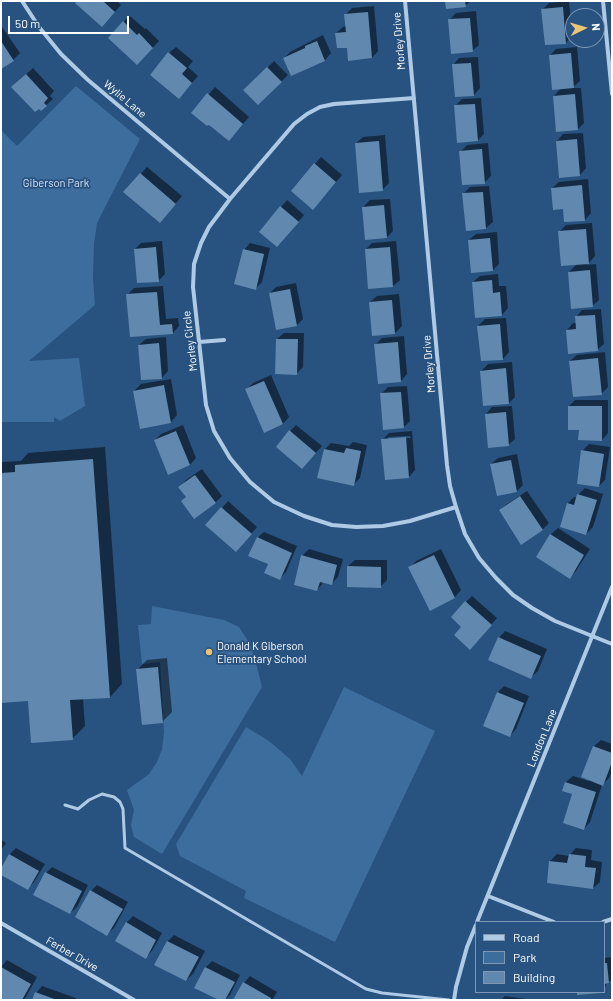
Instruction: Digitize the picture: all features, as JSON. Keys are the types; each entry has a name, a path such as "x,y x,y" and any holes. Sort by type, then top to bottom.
{"street":[{"name":"Wylie Lane","path":"22,1 38,27 61,54 88,80 230,199"},
{"name":"Morley Drive","path":"405,1 447,465 450,486 456,507 465,534 479,558 513,595 532,608 556,621 612,644"},
{"path":"603,1 612,94"},
{"name":"Morley Circle","path":"414,98 334,104 320,107 307,114 294,124 230,199 209,227 201,243 194,264 193,287 206,405 214,431 230,458 250,482 274,502 304,516 332,525 356,527 383,526 410,521 456,507"},
{"path":"199,342 224,340"},
{"name":"London Lane","path":"478,921 612,587"},
{"path":"488,896 551,921"},
{"name":"Ferber Drive","path":"1,923 134,1000"},
{"name":"London Lane","path":"454,1000 456,986 467,947 475,928"}],"lane":[{"path":"65,805 78,809 89,800 102,794 114,797 120,802 123,808 125,848 366,989 382,993 449,1000"}],"green space":[{"name":"Giberson Park","path":"76,86 140,139 97,223 94,244 93,278 95,305 29,361 79,358 85,406 60,421 54,417 54,422 1,422 1,130 17,146"},
{"path":"152,606 224,620 239,627 250,644 262,687 162,854 134,837 131,825 134,810 127,790 149,774 157,762 162,749 164,732 160,662 142,664 138,625 151,624"},
{"path":"344,687 435,731 335,942 244,898 246,891 180,856 176,844 246,727 269,741 290,759 302,776"}],"building":[{"path":"77,1 103,1 115,12 102,27 75,3"},
{"path":"445,1 465,1 466,7 446,9"},
{"path":"563,7 565,44 545,45 541,9"},
{"path":"368,12 372,58 348,61 347,48 337,48 335,33 346,32 344,14"},
{"path":"470,18 473,52 451,54 448,19"},
{"path":"123,21 137,35 139,33 153,48 137,65 108,38"},
{"path":"1,41 14,61 1,69"},
{"path":"317,41 325,61 291,76 283,58"},
{"path":"168,52 187,68 182,74 192,83 179,99 150,75"},
{"path":"571,53 574,88 552,90 549,55"},
{"path":"471,63 474,96 455,97 452,64"},
{"path":"267,67 282,82 258,105 243,90"},
{"path":"26,74 48,98 44,103 47,106 41,111 39,109 35,112 11,87"},
{"path":"207,93 243,124 229,141 191,113"},
{"path":"575,94 578,130 556,132 553,96"},
{"path":"475,104 478,141 457,143 454,105"},
{"path":"577,139 580,176 559,178 556,141"},
{"path":"379,141 383,191 359,193 355,143"},
{"path":"482,149 485,184 462,185 459,151"},
{"path":"314,163 336,182 313,210 291,191"},
{"path":"140,173 176,204 160,223 123,192"},
{"path":"582,185 585,221 564,222 563,209 553,210 551,188"},
{"path":"483,192 486,229 466,231 462,193"},
{"path":"384,205 387,238 365,240 362,207"},
{"path":"280,206 299,222 277,247 259,232"},
{"path":"586,229 589,264 561,266 558,231"},
{"path":"490,238 493,271 471,273 468,240"},
{"path":"156,247 159,282 137,283 134,249"},
{"path":"390,247 393,287 368,289 365,249"},
{"path":"243,249 264,254 256,290 234,284"},
{"path":"590,270 593,307 571,309 568,272"},
{"path":"492,280 493,293 500,292 502,316 475,318 472,282"},
{"path":"290,289 297,326 276,330 269,293"},
{"path":"157,292 160,325 172,324 173,334 130,337 126,294"},
{"path":"392,300 395,334 372,336 369,302"},
{"path":"595,315 598,351 568,354 566,330 576,329 575,316"},
{"path":"500,324 503,360 481,361 477,326"},
{"path":"276,339 298,339 297,375 275,374"},
{"path":"398,342 401,382 378,384 374,344"},
{"path":"159,343 162,379 141,380 138,345"},
{"path":"598,358 602,395 573,397 569,361"},
{"path":"506,368 509,404 483,406 480,371"},
{"path":"264,381 283,424 264,433 245,389"},
{"path":"164,385 171,423 140,429 133,391"},
{"path":"401,392 404,428 383,430 380,393"},
{"path":"568,406 602,406 602,441 578,440 579,430 568,430"},
{"path":"506,412 509,446 488,448 485,414"},
{"path":"289,430 316,453 302,469 276,447"},
{"path":"176,431 190,465 168,475 154,440"},
{"path":"406,437 409,478 385,480 381,439"},
{"path":"346,448 361,451 354,486 317,478 324,449 344,453"},
{"path":"581,450 604,454 599,487 577,484"},
{"path":"93,459 110,698 70,700 73,740 31,743 28,701 1,703 1,473 15,472 15,465"},
{"path":"511,460 517,492 497,496 490,464"},
{"path":"195,475 216,503 194,519 181,501 186,497 178,487"},
{"path":"577,494 597,500 586,535 560,527 567,503 574,505"},
{"path":"520,496 543,530 521,545 499,510"},
{"path":"221,507 252,534 236,552 205,525"},
{"path":"550,534 584,555 570,579 536,557"},
{"path":"257,537 292,553 280,580 264,573 268,564 248,556"},
{"path":"301,555 337,565 332,585 320,582 317,591 294,585"},
{"path":"434,555 455,598 430,611 408,567"},
{"path":"347,566 381,567 381,588 347,587"},
{"path":"465,601 492,625 470,650 454,635 461,627 451,617"},
{"path":"498,637 541,656 531,679 488,660"},
{"path":"158,667 163,723 142,725 136,669"},
{"path":"497,692 524,703 510,737 483,726"},
{"path":"593,746 612,753 612,762 603,786 581,777"},
{"path":"565,782 596,792 584,830 563,823 572,794 562,791"},
{"path":"9,854 39,871 28,890 1,875 1,868"},
{"path":"569,854 586,856 585,867 596,868 593,889 547,883 549,861 567,863"},
{"path":"45,872 82,891 70,914 33,895"},
{"path":"90,890 123,909 107,936 75,917"},
{"path":"126,922 156,940 146,959 115,941"},
{"path":"167,941 199,957 186,981 154,965"},
{"path":"605,963 607,963 609,983 605,984"},
{"path":"1,967 31,984 22,1000 1,1000"},
{"path":"205,967 235,982 225,1000 219,1000 194,988"},
{"path":"243,982 271,998 270,1000 233,1000"},
{"path":"35,992 57,1000 32,1000"},
{"path":"577,993 601,993 577,995"}],"place":[{"name":"Donald K Giberson Elementary School","path":"209,652"}]}
